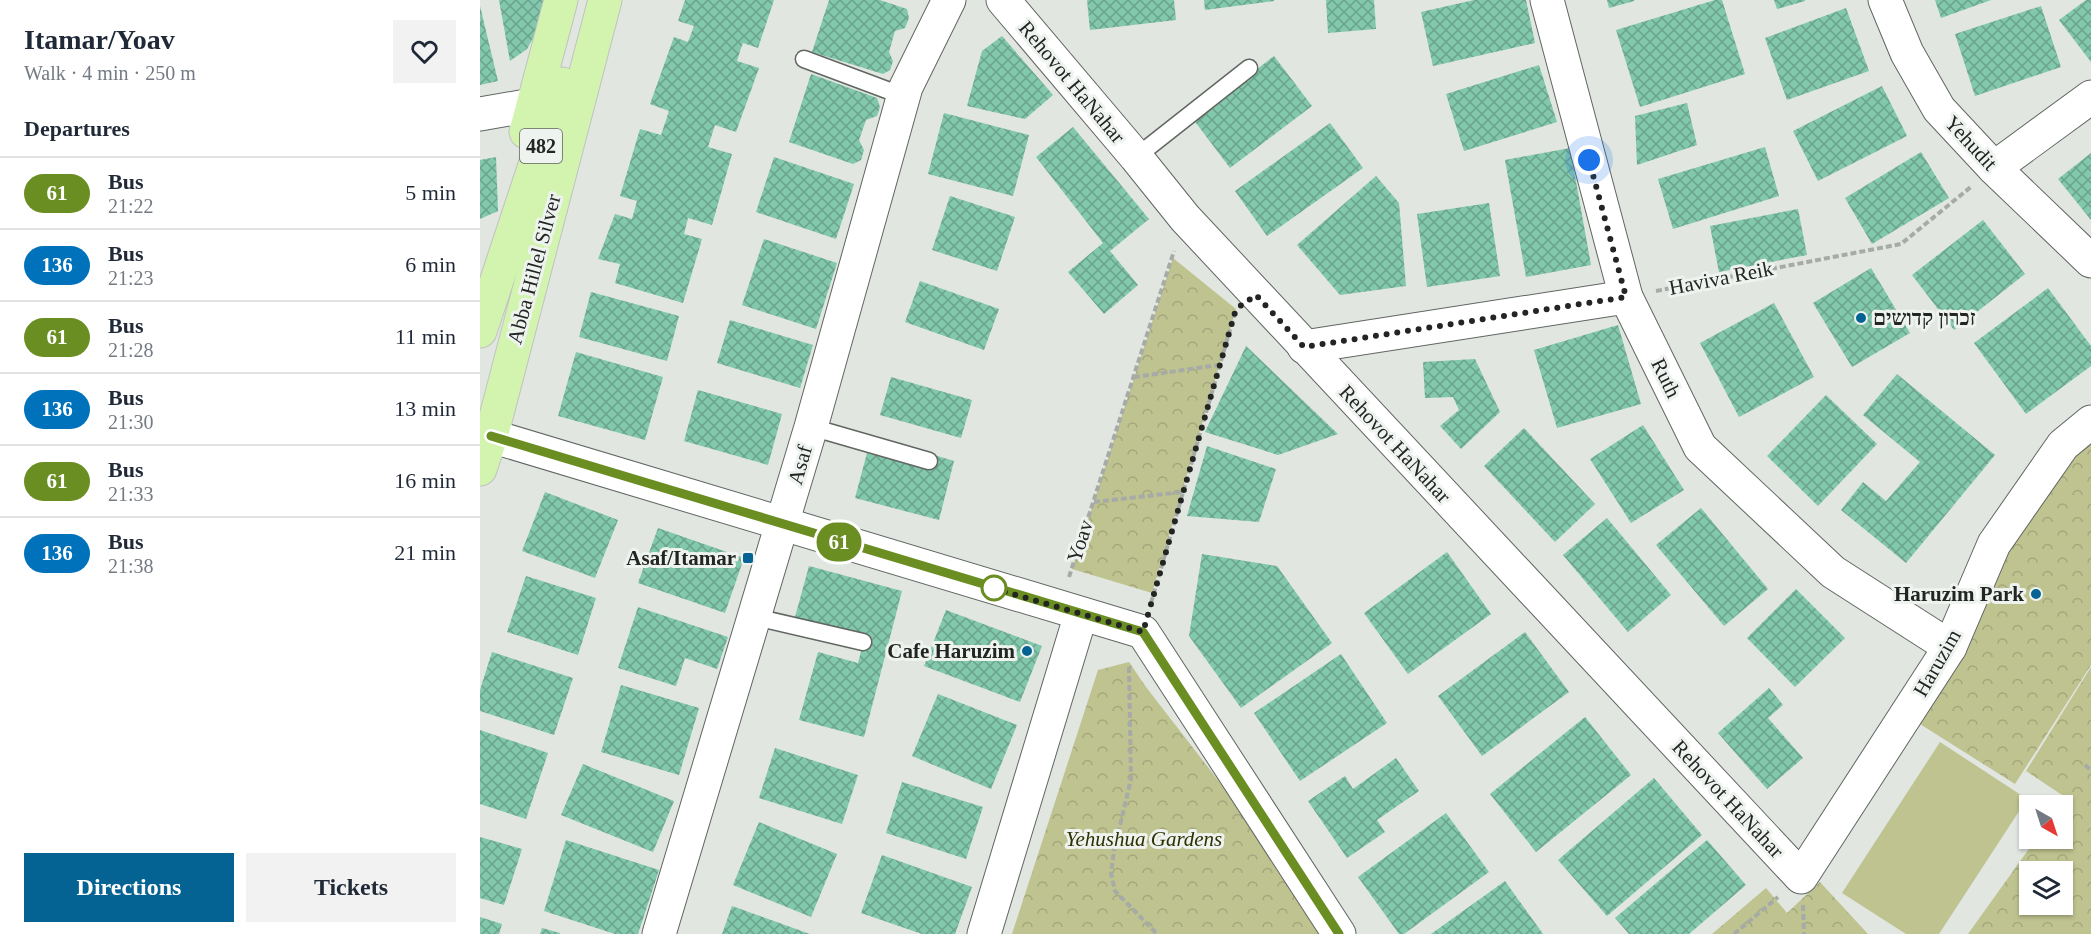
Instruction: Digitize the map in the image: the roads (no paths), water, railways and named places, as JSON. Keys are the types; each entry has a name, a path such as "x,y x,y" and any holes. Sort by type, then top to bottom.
{"main road":[{"path":"491,293 532,105 561,0"},
{"name":"Abba Hillel Silver","path":"480,332 491,293 591,0"},
{"name":"Abba Hillel Silver","path":"480,469 491,436 605,0"},
{"path":"529,287 587,146 628,0"}],"street":[{"name":"Asaf","path":"659,934 811,428 844,348 849,253 906,87 949,0"},
{"name":"Rehovot HaNahar","path":"1003,0 1185,218 1801,877"},
{"name":"Ruth","path":"1547,0 1626,297 1700,447 1833,572 1950,647"},
{"name":"Yehudit","path":"1885,0 1907,52 1939,109 1994,168 2091,261"},
{"path":"1994,168 2091,97"},
{"path":"480,114 532,105"},
{"path":"1304,347 1626,297"},
{"name":"Haruzim","path":"1801,877 1950,647 1994,544 2063,445 2091,422"},
{"path":"491,436 1081,614 1149,642 1339,934"},
{"path":"984,934 1081,614"}],"lane":[{"path":"804,58 903,96"},
{"path":"1136,157 1249,68"},
{"path":"811,428 928,461"},
{"path":"755,616 863,642"}],"place":[{"name":"זכרון קדושים","path":"1861,318"},
{"name":"Asaf/Itamar","path":"748,558"},
{"name":"Haruzim Park","path":"2036,594"},
{"name":"Cafe Haruzim","path":"1027,651"}],"park label":[{"name":"Yehushua Gardens","path":"1144,839"}]}
